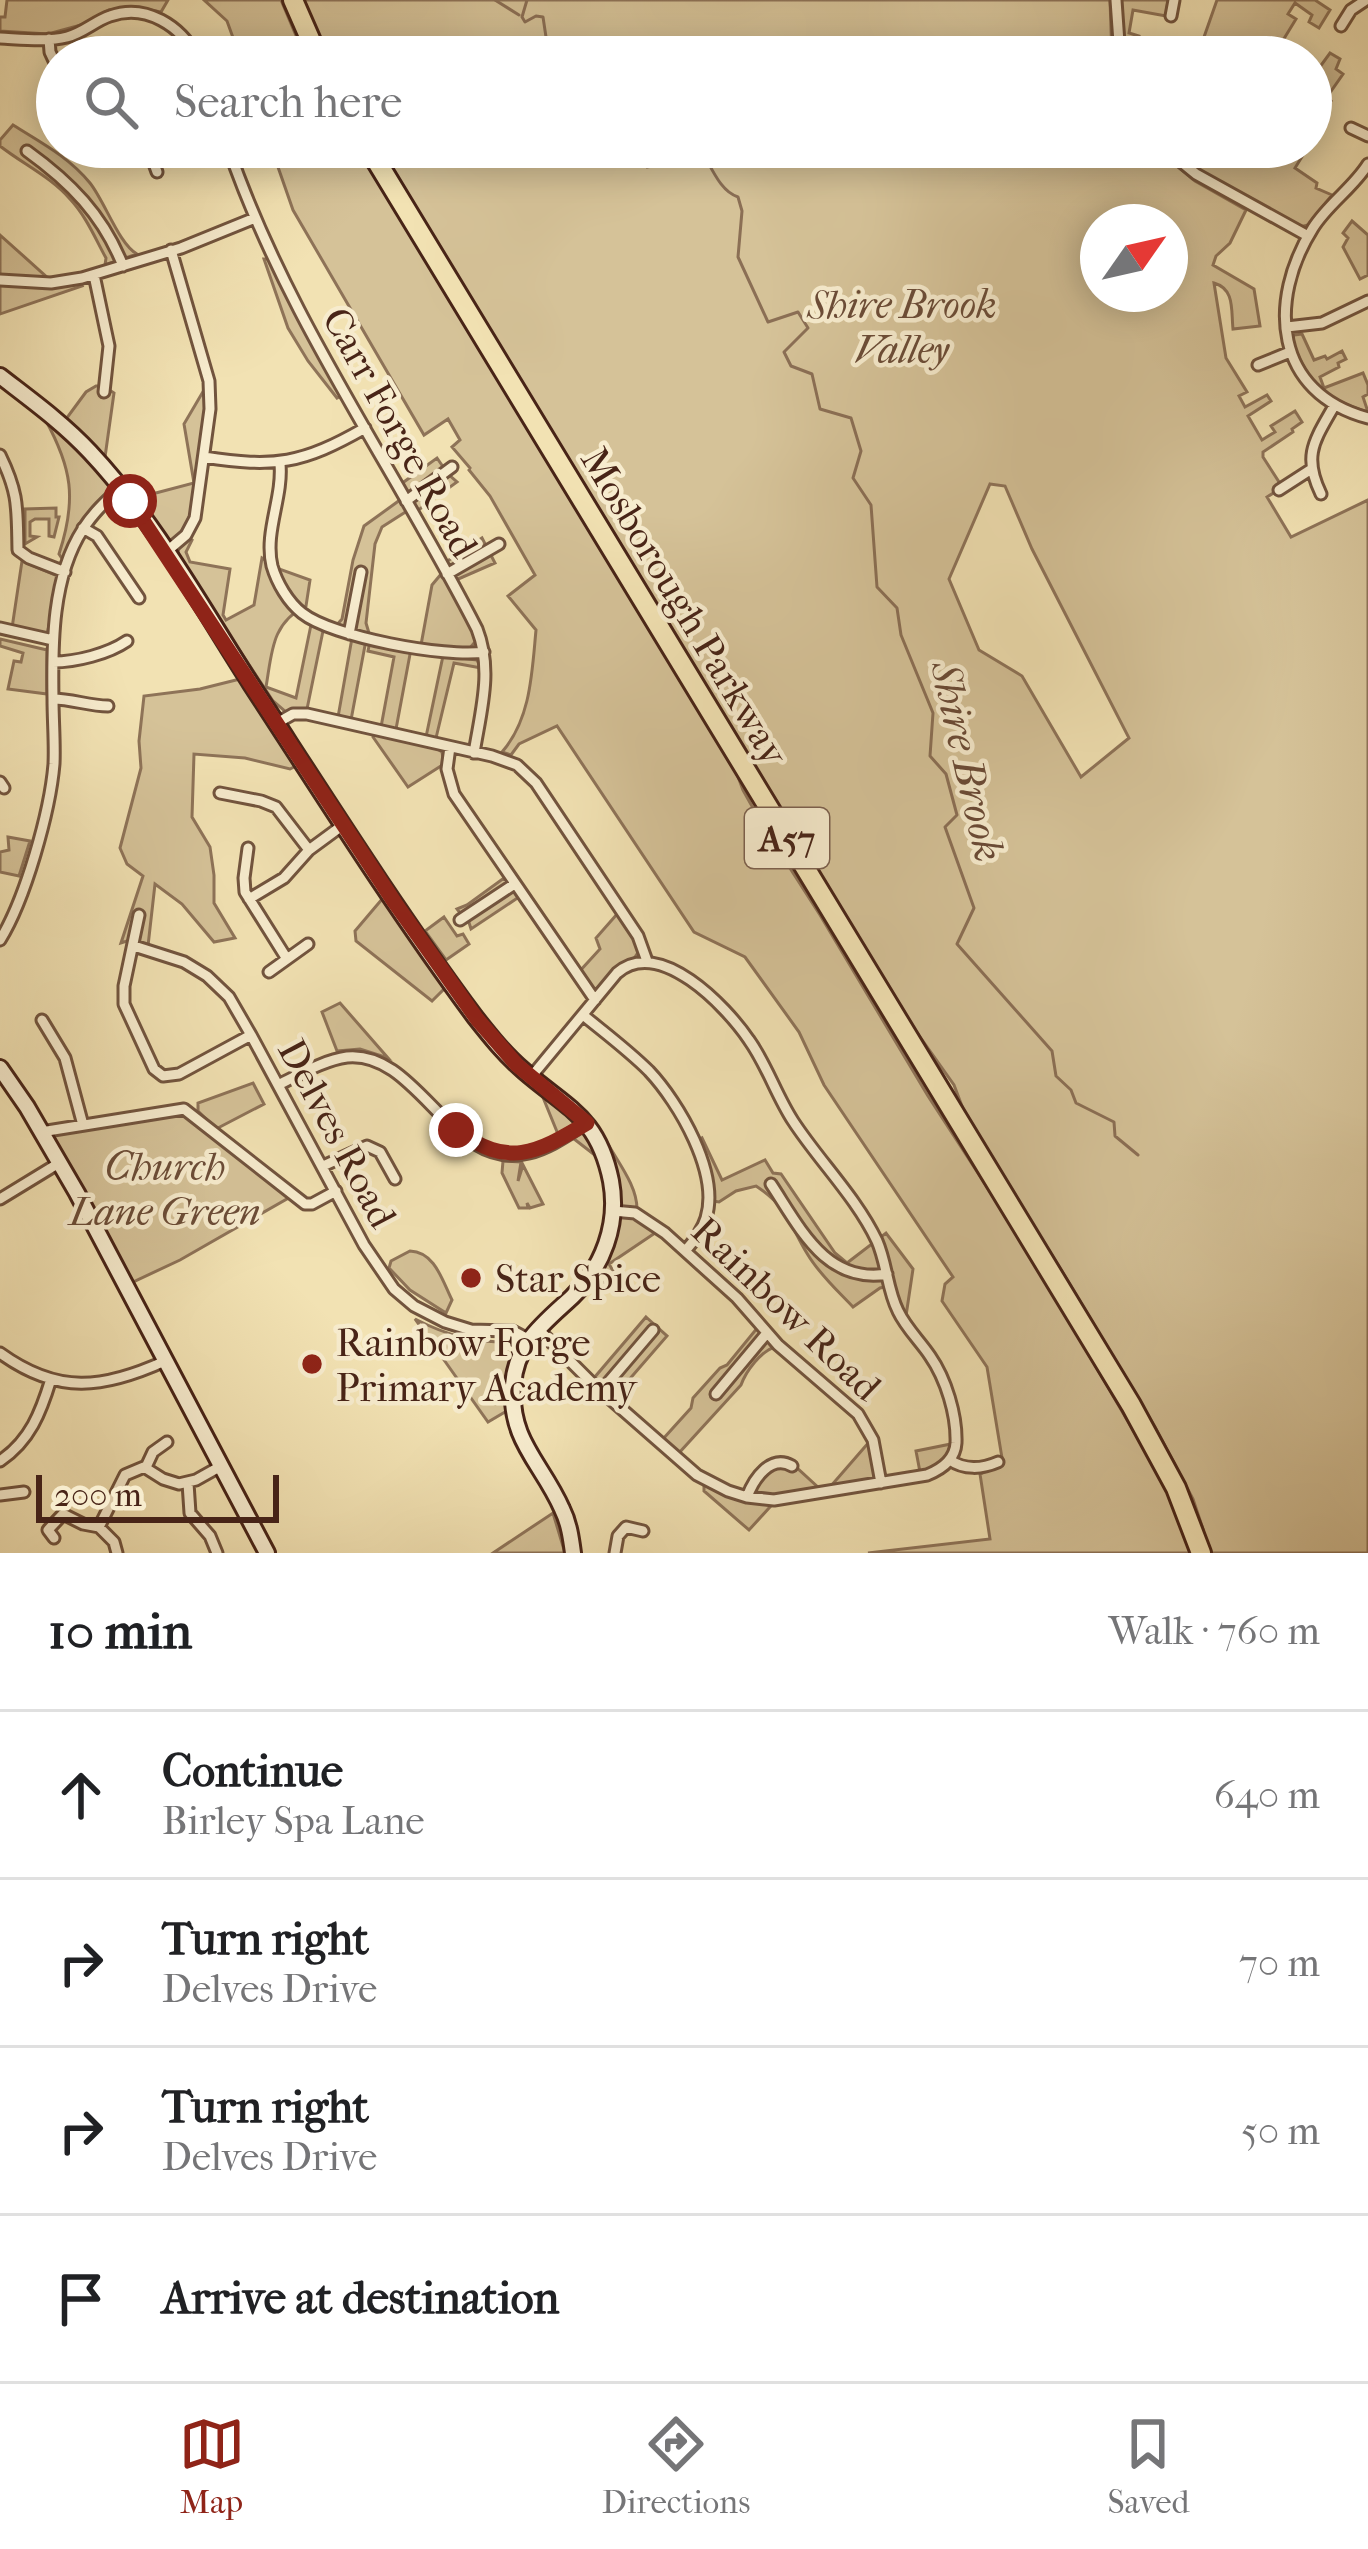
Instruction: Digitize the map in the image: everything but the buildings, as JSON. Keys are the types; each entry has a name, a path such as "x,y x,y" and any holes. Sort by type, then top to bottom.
{"highway":[{"path":"293,0 309,36"},
{"name":"Mosborough Parkway","path":"381,168 1131,1405 1176,1488 1197,1547"}],"street":[{"path":"1116,0 1119,36"},
{"path":"1171,16 1174,0"},
{"path":"1340,26 1351,10 1366,1"},
{"path":"72,36 110,16 141,13 182,36"},
{"path":"0,38 36,39"},
{"path":"1351,128 1368,136"},
{"path":"27,152 36,158"},
{"path":"1368,164 1308,236 1290,279 1288,327 1290,352 1311,387 1334,406 1368,418"},
{"path":"50,168 91,208 123,266"},
{"path":"156,168 157,172"},
{"name":"Carr Forge Road","path":"236,168 305,323 477,629 486,681 474,752"},
{"path":"1189,168 1308,236"},
{"path":"0,280 51,283 94,275 255,218"},
{"path":"166,552 186,535 194,518 210,409 209,381 171,250"},
{"path":"94,275 109,346 104,392"},
{"path":"1288,327 1322,323 1368,301"},
{"path":"1258,365 1290,352"},
{"path":"0,376 63,425 120,488 477,1019 502,1050 587,1123 607,1166 613,1211 608,1240 595,1269 533,1334 521,1352 514,1378 516,1424 522,1443 563,1511 573,1553"},
{"path":"1316,488 1310,470 1316,436 1334,406"},
{"path":"204,457 280,464 315,454 365,428"},
{"path":"0,455 19,509 19,550 65,572"},
{"path":"280,464 270,549 274,573 302,613 350,634 458,654 484,652"},
{"path":"406,501 452,467"},
{"path":"1279,490 1310,470"},
{"path":"0,940 14,913 49,796 54,750 53,640 65,572 83,528 120,488"},
{"path":"83,528 97,536 139,598"},
{"path":"447,574 499,544"},
{"path":"350,634 361,572"},
{"path":"0,628 53,640"},
{"path":"53,662 109,652 127,641"},
{"path":"53,699 108,706"},
{"path":"277,723 293,714 307,714 505,760 531,776 638,936 647,962"},
{"path":"450,747 447,769 454,794 595,1000"},
{"path":"220,793 276,807 309,850"},
{"path":"249,899 284,878 309,850 343,825"},
{"path":"248,848 244,878 249,899 286,959"},
{"path":"460,920 513,885"},
{"path":"139,916 124,1004 158,1073 179,1074 251,1034"},
{"path":"268,972 308,944"},
{"name":"Delves Road","path":"134,946 165,954 207,976 229,997 394,1289 445,1322 471,1330 533,1334"},
{"path":"531,1077 622,968 633,963 663,965 719,1004 758,1054 794,1122 867,1224 900,1316 944,1381 956,1444 944,1467 927,1475 789,1498 747,1497 697,1474 533,1334"},
{"path":"584,1015 658,1083 697,1147 709,1205 704,1223 686,1250"},
{"path":"42,1020 65,1058 83,1124"},
{"path":"278,1085 342,1058 363,1058 396,1073 469,1139 516,1155 541,1149 587,1123"},
{"path":"0,1068 58,1162 267,1553"},
{"path":"41,1132 184,1109 305,1204 336,1192"},
{"path":"323,1166 367,1146 380,1152 395,1179"},
{"path":"0,1199 58,1162"},
{"path":"771,1184 803,1232 837,1267 858,1276 886,1274"},
{"name":"Rainbow Road","path":"613,1211 646,1218 686,1250 767,1333 864,1421 873,1440 881,1483"},
{"path":"601,1391 653,1330"},
{"path":"716,1394 767,1333"},
{"path":"0,1353 51,1379 79,1384 134,1376 165,1361"},
{"path":"0,1461 29,1433 51,1379"},
{"path":"146,1467 153,1452 167,1442"},
{"path":"950,1460 965,1467 998,1462"},
{"path":"747,1497 772,1463 783,1461 792,1466"},
{"path":"99,1527 120,1480 131,1470 146,1467 172,1483 188,1483 221,1466"},
{"path":"188,1483 192,1518 210,1536 217,1553"},
{"path":"1,1497 24,1492"},
{"path":"54,1538 48,1530 61,1515 99,1527 115,1542 117,1553"},
{"path":"615,1553 618,1536 626,1527 643,1531"}],"green space":[{"path":"7,0 168,0 161,12 134,7 109,10 81,25 48,34 0,31"},
{"path":"204,0 281,0 296,36 232,36 227,21"},
{"path":"300,0 1110,0 1111,36 317,36"},
{"path":"1121,0 1168,0 1166,16 1133,10 1129,33 1139,36 1123,36"},
{"path":"1217,0 1315,0 1330,10 1319,28 1309,22 1312,15 1295,3 1288,14 1296,19 1286,36 1204,36"},
{"path":"1332,54 1340,59 1336,69 1343,74 1332,90"},
{"path":"13,125 36,140 36,168 75,168 82,174 137,254 105,265 94,235 70,199 0,146"},
{"path":"278,168 371,168 734,766 763,826 1026,1247 1161,1478 1191,1553 868,1553 990,1539 980,1474 1003,1464 987,1367 942,1301 945,1284 953,1277 824,1085 799,1032 745,957 694,932 557,726 519,744 511,755 502,752 524,710 536,630 508,596 535,575 490,496 452,447 460,440 448,419 424,435 293,210"},
{"name":"Shire Brook Valley","path":"390,168 1179,168 1246,210 1213,265 1254,289 1260,326 1233,329 1229,295 1214,283 1226,358 1247,392 1239,396 1245,407 1267,395 1271,401 1248,416 1262,440 1275,432 1271,426 1295,411 1302,422 1263,452 1279,482 1267,497 1291,537 1368,500 1368,1553 1206,1553 1193,1499 1155,1427 968,1122 954,1085 898,1006","holes":["990,484 1005,486 1129,738 1081,777 1022,676 979,650 949,579"]},
{"path":"1196,168 1295,168 1317,183 1316,188 1332,195 1308,225 1300,227"},
{"path":"1352,221 1368,235 1368,275 1360,279 1343,247 1348,238 1343,233"},
{"path":"0,235 48,278 82,286 0,314"},
{"path":"264,259 343,395 337,398 288,328"},
{"path":"1302,334 1314,360 1342,351 1346,359 1320,377 1324,388 1363,373 1368,412 1328,395 1311,379 1292,341 1294,335"},
{"path":"96,386 114,393 105,457 66,419"},
{"path":"204,390 194,502 180,533 169,541 137,498 194,483 184,424"},
{"path":"45,419 111,484 105,498 78,527 65,563 59,554 68,517 69,484"},
{"path":"437,458 457,482 417,511 401,484"},
{"path":"400,500 407,511 382,527 375,544 366,623 369,633 335,627 342,619 364,526"},
{"path":"56,508 59,517 54,537 49,536 49,519 35,519 30,522 30,536 37,537 25,544 25,509"},
{"path":"189,538 190,562 230,569 226,620 254,605 262,558 310,580 306,606 286,621 275,640 266,687 296,698 312,620 323,631 307,709 287,713 273,701 177,556"},
{"path":"482,538 495,563 456,580 446,562"},
{"path":"22,561 58,576 47,634 12,628"},
{"path":"442,573 473,631 475,642 469,649 421,645 432,585"},
{"path":"352,638 366,640 351,720 338,717"},
{"path":"0,639 47,650 47,694 8,689 14,661 21,662 23,653 0,646"},
{"path":"370,641 411,649 396,729 381,727 394,657 368,651"},
{"path":"443,656 477,660 481,668 454,663 436,738 426,737"},
{"path":"240,679 296,766 290,769 245,758 194,754 192,817 210,847 214,903 235,938 214,942 182,904 155,884 148,946 130,940 121,943 143,876 127,864 120,848 141,768 144,696"},
{"path":"374,732 435,747 442,752 444,764 408,787"},
{"path":"8,837 30,841 19,876 0,872 0,852 9,850"},
{"path":"504,878 519,897 471,929 466,913 457,909"},
{"path":"383,898 445,988 432,1001 356,941 355,931"},
{"path":"618,913 639,951 596,991 591,990 579,972 600,949 596,938"},
{"path":"444,917 469,944 446,960 425,931"},
{"path":"340,1003 388,1058 360,1049 337,1051 322,1012"},
{"path":"253,1083 264,1104 216,1129 198,1111 198,1103"},
{"path":"542,1095 581,1129 596,1156 569,1135 560,1139"},
{"name":"Church Lane Green","path":"186,1113 292,1196 133,1282 49,1134"},
{"path":"702,1138 722,1180 765,1160 773,1173 781,1174 835,1253 847,1263 886,1233 913,1269 906,1316 893,1285 880,1288 853,1307 813,1262 782,1209 756,1186 713,1201 711,1178 697,1141"},
{"path":"608,1144 631,1184 637,1209 658,1231 609,1264 616,1276 588,1291 604,1261 619,1202"},
{"path":"503,1161 521,1162 518,1181 523,1165 543,1204 530,1208 527,1203 528,1208 519,1208 502,1173"},
{"path":"410,1251 426,1256 437,1268 452,1300 446,1313 410,1290 389,1268 391,1261"},
{"path":"646,1317 667,1336 614,1397 594,1378"},
{"path":"415,1319 463,1337 513,1342 510,1409 488,1422"},
{"path":"758,1327 775,1347 755,1362 741,1385 678,1454 663,1439 691,1408 693,1398"},
{"path":"870,1441 875,1476 830,1487"},
{"path":"951,1444 940,1464 920,1472 916,1451"},
{"path":"772,1467 797,1468 820,1489 780,1496 749,1530 704,1491 704,1484 753,1501 756,1485"},
{"path":"553,1513 565,1553 493,1553"}],"waterway":[{"path":"495,0 519,15"},
{"name":"Shire Brook","path":"527,0 522,17 525,22 543,17 546,36"},
{"name":"Shire Brook","path":"711,168 720,183 738,197 742,211 738,257 768,322 798,312 808,328 784,352 791,366 812,374 820,409 851,418 861,451 853,478 871,505 877,587 897,608 901,635 933,713 930,756 946,774 957,815 945,827 974,908 957,944 1052,1051 1056,1076 1071,1090 1076,1103 1114,1122 1115,1136 1138,1155"}],"place":[{"name":"Star Spice","path":"471,1278"},
{"name":"Rainbow Forge Primary Academy","path":"312,1364"}],"route":[{"path":"130,501 477,1019 517,1065 587,1123 541,1149 516,1155 481,1146 456,1130"}]}
